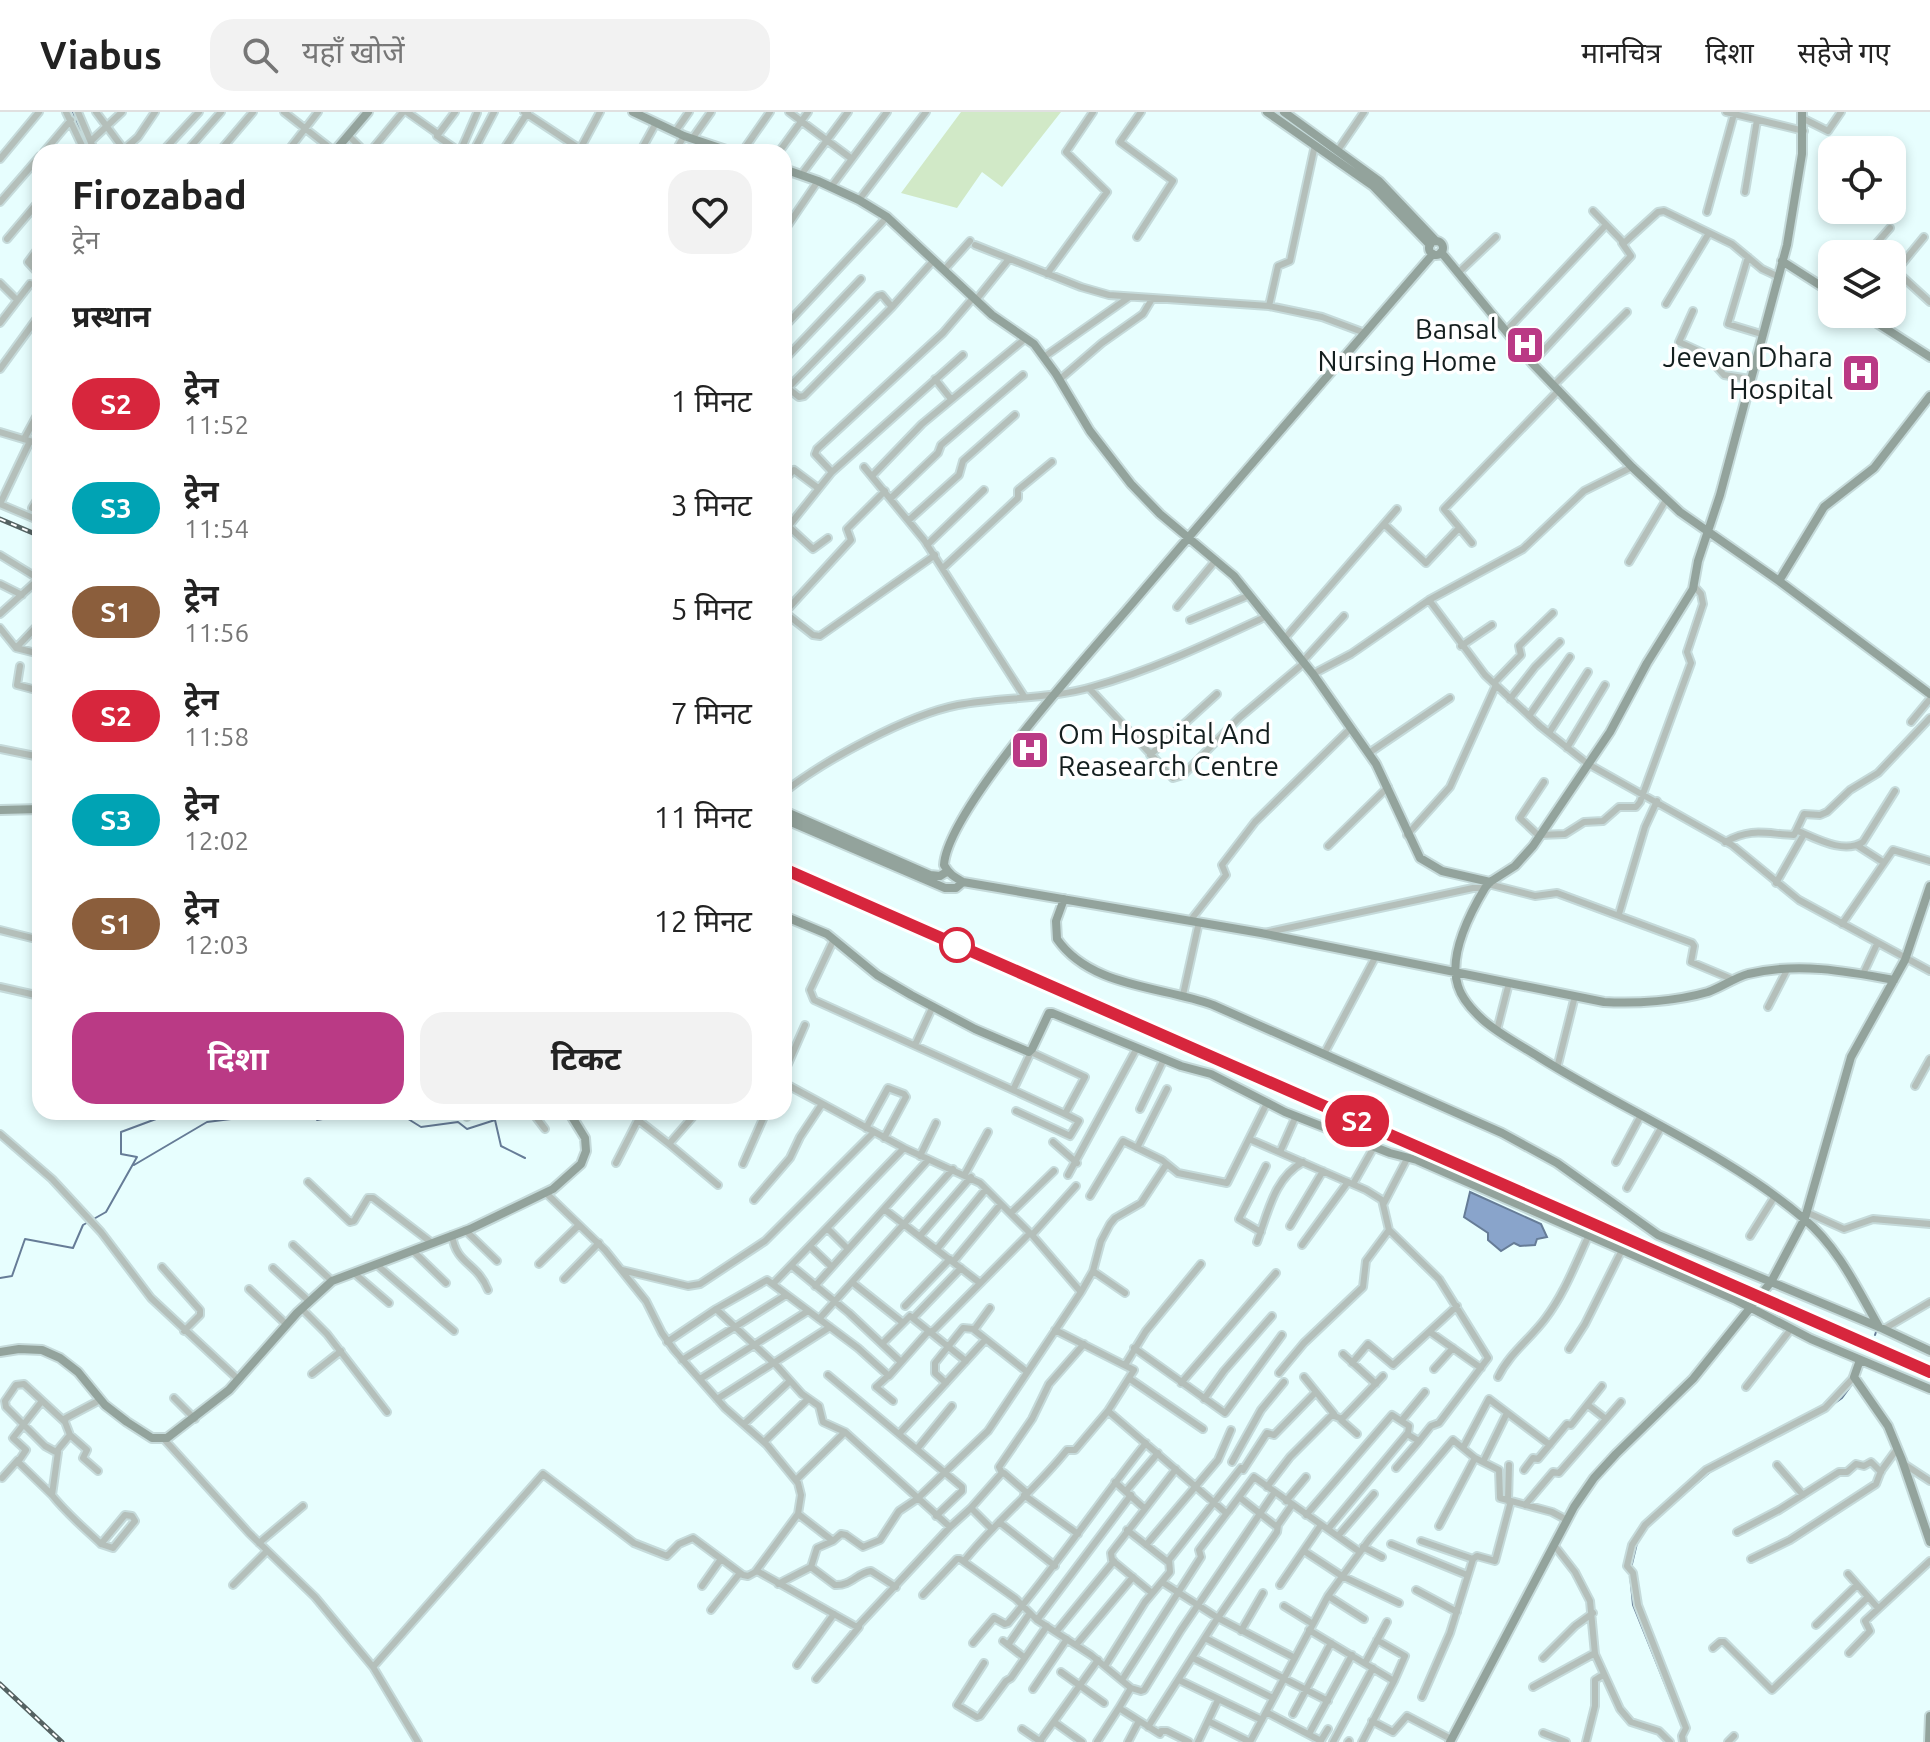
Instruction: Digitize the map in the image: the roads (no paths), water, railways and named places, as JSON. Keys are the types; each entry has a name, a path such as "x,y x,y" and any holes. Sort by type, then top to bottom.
{"street":[{"path":"66,112 81,144"},
{"path":"78,112 93,144"},
{"path":"96,112 119,144"},
{"path":"92,140 122,112"},
{"path":"131,144 155,112"},
{"path":"169,144 199,112"},
{"path":"193,144 221,112"},
{"path":"226,144 253,112"},
{"path":"284,112 324,144"},
{"path":"293,144 318,112"},
{"path":"341,144 368,112"},
{"path":"375,144 405,112 438,134 440,140 447,144"},
{"path":"438,134 455,112"},
{"path":"477,144 494,112"},
{"path":"582,144 600,112"},
{"path":"633,112 708,144"},
{"path":"680,144 689,112"},
{"path":"684,136 711,112"},
{"path":"748,144 770,112"},
{"path":"789,112 852,159"},
{"path":"784,144 808,112"},
{"path":"801,175 848,112"},
{"path":"831,187 887,112"},
{"path":"859,200 926,112"},
{"path":"1047,274 1107,192 1066,152 1093,112"},
{"path":"1137,237 1173,181 1120,142 1141,112"},
{"path":"1267,112 1373,186 1458,273 1532,363 1666,500 1708,534 1779,581 1930,697 1911,722"},
{"path":"1284,112 1389,189 1435,248"},
{"path":"1338,150 1364,112"},
{"path":"1726,112 1804,131"},
{"path":"1802,115 1828,131 1841,112"},
{"path":"463,144 477,113"},
{"path":"507,144 526,113 570,144"},
{"path":"0,159 35,114"},
{"path":"1707,212 1734,114"},
{"path":"1261,933 1488,884 1515,866 1540,835 1610,732 1694,586 1696,566 1708,534 1790,231 1801,167 1802,115"},
{"path":"643,144 652,118"},
{"path":"51,144 71,120"},
{"path":"1745,192 1757,120"},
{"path":"348,135 359,144"},
{"path":"1269,306 1278,264 1290,261 1315,145"},
{"path":"0,202 32,165"},
{"path":"792,172 859,200 887,217 974,299 1000,322 1026,338 1044,357 1090,431 1131,484 1149,504 1234,576 1304,662 1369,753 1388,787 1416,853 1425,863 1442,871 1537,897 1557,893 1619,914 1692,943 1691,962 1734,980"},
{"path":"792,219 818,181"},
{"path":"7,239 32,209"},
{"path":"1622,243 1660,210 1709,233 1777,276"},
{"path":"1532,363 1632,255 1593,211"},
{"path":"792,318 887,217"},
{"path":"1506,331 1606,225"},
{"path":"1879,240 1890,228"},
{"path":"1666,304 1709,233"},
{"path":"1458,273 1496,237"},
{"path":"1924,237 1896,271 1930,302"},
{"path":"944,270 972,243 1099,293 1128,298 1269,306 1310,313 1365,333"},
{"path":"1435,248 1058,692 994,772 972,804 945,855 944,865 963,882 1261,933 1616,1003 1704,993 1750,974 1787,970 1820,968 1894,980"},
{"path":"1748,257 1728,324 1761,334"},
{"path":"832,472 815,454 817,449 943,333 1009,259"},
{"path":"792,391 799,397 804,396 934,260"},
{"path":"1782,261 1818,284"},
{"path":"792,352 861,279"},
{"path":"0,283 17,300"},
{"path":"0,323 30,284"},
{"path":"792,380 878,296 882,295 892,307"},
{"path":"1044,357 1128,298"},
{"path":"1059,380 1102,343 1143,314 1152,299"},
{"path":"1693,311 1679,342 1705,354 1724,375 1750,379"},
{"path":"1472,543 1444,509 1627,312"},
{"path":"0,369 32,325"},
{"path":"1885,328 1930,357"},
{"path":"872,476 951,399 1026,338"},
{"path":"792,521 832,472 963,355"},
{"path":"891,498 938,453 941,445 1023,375"},
{"path":"935,379 951,399"},
{"path":"1779,581 1824,507 1874,468 1930,396"},
{"path":"909,520 959,475 963,461 1015,415"},
{"path":"32,428 0,504 32,518"},
{"path":"0,432 32,442"},
{"path":"943,568 1018,498 1018,490 1052,462"},
{"path":"864,467 935,555 1024,696"},
{"path":"1313,674 1346,657 1429,600 1523,549 1584,491 1632,467"},
{"path":"792,470 818,488"},
{"path":"927,545 984,490"},
{"path":"792,603 851,540 847,529 885,491"},
{"path":"1629,562 1666,500"},
{"path":"1285,638 1397,509"},
{"path":"1384,524 1426,563 1459,528"},
{"path":"792,533 813,549 828,538"},
{"path":"792,618 813,635 820,636 935,555"},
{"path":"0,556 32,574"},
{"path":"1177,607 1216,560"},
{"path":"0,584 22,595"},
{"path":"0,614 32,586"},
{"path":"1544,782 1520,818 1540,835 1565,834 1584,822 1607,820 1619,807 1636,807 1691,663 1687,652 1703,604 1701,594 1694,586"},
{"path":"1190,620 1250,595"},
{"path":"1429,600 1461,646 1495,684 1588,764 1737,849 1799,900 1930,971"},
{"path":"1407,835 1450,787 1495,684 1522,654 1519,646 1553,613"},
{"path":"792,786 813,770 901,726 957,705 1089,688 1151,669 1267,616"},
{"path":"1089,688 1171,777 1183,775 1239,718 1304,662 1344,616"},
{"path":"1461,646 1492,625"},
{"path":"0,628 16,648 32,652"},
{"path":"16,648 32,631"},
{"path":"1510,699 1560,642"},
{"path":"1529,716 1570,657"},
{"path":"20,666 17,685 32,689"},
{"path":"1549,733 1588,672"},
{"path":"1567,748 1605,685"},
{"path":"1150,755 1217,694"},
{"path":"1369,753 1450,698"},
{"path":"1776,883 1801,833 1804,814 1827,812 1850,790 1878,773 1930,718"},
{"path":"1183,995 1194,922 1225,878 1222,865 1251,825 1351,728"},
{"path":"0,749 32,755"},
{"path":"1328,846 1388,787"},
{"path":"1858,846 1895,791"},
{"path":"1619,914 1645,827 1657,801"},
{"path":"0,810 32,809"},
{"path":"792,815 930,875 940,876 948,871"},
{"path":"792,822 931,882 952,889 963,882"},
{"path":"1725,842 1745,833 1801,833 1831,845 1858,846 1883,862"},
{"path":"1842,924 1893,850 1930,861"},
{"path":"1488,884 1464,935 1457,973 1459,988 1471,1007 1497,1030 1805,1215 1844,1229 1873,1219 1930,1224"},
{"path":"1372,1721 1393,1732 1407,1716 1450,1741 1567,1520 1594,1478 1693,1379 1771,1282 1805,1215 1851,1057 1905,960 1930,886"},
{"path":"1064,899 1055,930 1057,939 1072,956 1123,982 1213,1005 1513,1139 1557,1163 1658,1235 1930,1351"},
{"path":"792,920 835,939 877,975 975,1029 1084,1074 1065,1114"},
{"path":"0,930 32,938"},
{"path":"835,939 810,990 811,997 1079,1121 1070,1136 1016,1111"},
{"path":"1863,974 1877,944"},
{"path":"1324,1054 1376,956"},
{"path":"1768,1007 1787,970"},
{"path":"1497,1030 1509,983"},
{"path":"0,987 32,994"},
{"path":"1557,1068 1575,996"},
{"path":"915,1045 933,1006"},
{"path":"1013,1090 1050,1013 1164,1059 1211,1074 1296,1116 1408,1157 1930,1389"},
{"path":"792,1055 805,1025"},
{"path":"1068,1175 1137,1048"},
{"path":"1140,1109 1164,1059"},
{"path":"1915,1086 1930,1059"},
{"path":"792,1087 884,1138 968,1176 1011,1213 1081,1292"},
{"path":"866,1128 888,1088 904,1094 906,1097 884,1138"},
{"path":"1137,1148 1167,1089"},
{"path":"1090,1196 1121,1142 1184,1175 1227,1183 1267,1103"},
{"path":"754,1200 790,1158 822,1104"},
{"path":"1280,1152 1296,1116"},
{"path":"1616,1162 1640,1117"},
{"path":"538,1120 545,1129"},
{"path":"0,1352 44,1350 78,1372 100,1400 146,1435 163,1438 174,1434 239,1380 287,1325 332,1281 465,1230 546,1193 581,1164 584,1157 585,1138 574,1120"},
{"path":"616,1163 638,1120 718,1185"},
{"path":"669,1144 690,1120"},
{"path":"743,1164 762,1120"},
{"path":"920,1156 936,1123"},
{"path":"1627,1188 1661,1128"},
{"path":"622,1270 688,1286 700,1284 773,1235 874,1132"},
{"path":"920,1236 968,1176 988,1132"},
{"path":"0,1134 52,1179 101,1232 151,1298 239,1380"},
{"path":"1249,1139 1373,1193 1384,1203 1389,1230 1439,1279 1487,1357 1442,1420 1432,1425 1396,1468"},
{"path":"1053,1142 1077,1163"},
{"path":"1302,1245 1374,1147"},
{"path":"773,1284 904,1148"},
{"path":"1384,1203 1408,1157"},
{"path":"815,1286 928,1160"},
{"path":"1257,1242 1281,1180 1291,1168 1303,1162"},
{"path":"778,1584 811,1567 817,1548 843,1534 861,1547 872,1545 884,1535 899,1511 917,1499 988,1431 1081,1292 1093,1271 1101,1241 1113,1220 1141,1203 1166,1165"},
{"path":"1261,1232 1239,1219 1266,1166"},
{"path":"819,1319 953,1169"},
{"path":"1011,1213 1054,1171"},
{"path":"1290,1226 1323,1171"},
{"path":"308,1182 350,1222 354,1221 368,1198 373,1198 432,1243"},
{"path":"893,1401 876,1387 1076,1186"},
{"path":"937,1249 986,1189"},
{"path":"373,1667 541,1475 645,1549 667,1556 679,1544 693,1538 748,1576 756,1571 798,1514 801,1495 796,1480 764,1442 717,1399 682,1360 667,1342 652,1311 622,1270 599,1243 546,1193"},
{"path":"1750,1236 1775,1196"},
{"path":"905,1306 952,1260 1001,1204"},
{"path":"884,1209 980,1283"},
{"path":"1805,1215 1834,1249 1882,1328"},
{"path":"539,1264 579,1225"},
{"path":"828,1229 848,1249"},
{"path":"465,1230 497,1261"},
{"path":"1279,1373 1304,1343 1364,1286 1365,1263 1389,1230"},
{"path":"452,1235 455,1254 481,1276 488,1290"},
{"path":"1498,1377 1508,1359 1537,1330 1562,1296 1588,1237"},
{"path":"564,1279 599,1243"},
{"path":"293,1245 332,1281"},
{"path":"811,1247 832,1267"},
{"path":"1569,1349 1597,1302 1622,1250"},
{"path":"413,1251 446,1283"},
{"path":"1125,1365 1134,1348 1201,1264"},
{"path":"377,1265 454,1331"},
{"path":"792,1266 901,1362"},
{"path":"162,1267 200,1310 199,1317 184,1331"},
{"path":"273,1268 306,1305 387,1412"},
{"path":"913,1318 961,1268"},
{"path":"1093,1271 1125,1293"},
{"path":"354,1273 389,1303"},
{"path":"1181,1383 1276,1273"},
{"path":"667,1342 765,1280 830,1327 888,1376"},
{"path":"853,1283 902,1322"},
{"path":"249,1289 287,1325"},
{"path":"682,1360 786,1295"},
{"path":"1882,1328 1930,1302"},
{"path":"1352,1363 1368,1344 1393,1365 1457,1306"},
{"path":"946,1383 934,1368 964,1327 974,1329 990,1308"},
{"path":"716,1309 820,1408 823,1422 845,1432 950,1527"},
{"path":"700,1379 808,1311"},
{"path":"882,1344 908,1316 966,1361"},
{"path":"1204,1399 1272,1316"},
{"path":"717,1399 830,1327"},
{"path":"974,1329 1026,1371"},
{"path":"1746,1387 1791,1329"},
{"path":"964,1561 1067,1450 1075,1450 1108,1411 1134,1370 1055,1330"},
{"path":"1430,1332 1481,1368"},
{"path":"1134,1348 1223,1413 1227,1412 1282,1335"},
{"path":"899,1434 985,1340"},
{"path":"1078,1534 1025,1494 999,1467 1032,1419 1047,1386 1084,1344"},
{"path":"1434,1369 1453,1348"},
{"path":"312,1374 341,1351"},
{"path":"1343,1354 1376,1384"},
{"path":"1683,1742 1684,1732 1626,1563 1630,1550 1641,1529 1706,1470 1825,1408 1854,1377 1860,1360"},
{"path":"828,1375 963,1489 936,1516"},
{"path":"1341,1420 1383,1376"},
{"path":"1304,1377 1334,1414 1357,1434"},
{"path":"1854,1377 1888,1426 1930,1541"},
{"path":"1130,1379 1203,1429"},
{"path":"744,1424 790,1381"},
{"path":"1232,1462 1261,1410 1284,1382"},
{"path":"58,1452 45,1446 5,1405 12,1389 24,1384 65,1422 70,1435 87,1450 83,1458 85,1462 98,1471"},
{"path":"1524,1470 1533,1458 1538,1459 1602,1386"},
{"path":"1168,1562 1267,1433 1274,1435 1316,1392"},
{"path":"1402,1420 1425,1392"},
{"path":"174,1398 195,1419"},
{"path":"764,1442 808,1399"},
{"path":"1463,1448 1488,1399 1550,1445"},
{"path":"65,1422 68,1416 100,1400"},
{"path":"2,1478 26,1450 13,1438 42,1401"},
{"path":"1525,1505 1553,1472 1559,1473 1621,1402"},
{"path":"1588,1405 1606,1419"},
{"path":"917,1449 952,1406"},
{"path":"1108,1411 1227,1513"},
{"path":"1483,1462 1507,1413"},
{"path":"1267,1487 1290,1457 1334,1414"},
{"path":"1280,1585 1304,1551 1410,1427 1392,1415 1306,1515"},
{"path":"1146,1545 1221,1454 1231,1430"},
{"path":"796,1480 845,1432"},
{"path":"1408,1433 1419,1441"},
{"path":"52,1495 58,1452 70,1435"},
{"path":"163,1438 259,1543 315,1597 373,1667 418,1742"},
{"path":"1208,1721 1250,1742 1328,1596 1362,1549 1452,1441 1455,1440 1475,1458 1500,1471 1498,1495 1552,1512 1567,1520"},
{"path":"973,1643 994,1618 1007,1624 1023,1606 1146,1443"},
{"path":"1751,1559 1777,1547 1876,1484 1898,1449"},
{"path":"1037,1620 1158,1453"},
{"path":"1221,1454 1338,1536 1382,1557"},
{"path":"1439,1526 1475,1458"},
{"path":"18,1460 101,1544 113,1548 134,1518 128,1514 123,1516 101,1544"},
{"path":"1737,1532 1856,1464 1863,1466 1871,1462 1881,1472"},
{"path":"1904,1464 1930,1481"},
{"path":"1422,1697 1457,1612 1473,1559 1475,1556 1495,1561 1510,1501 1509,1465"},
{"path":"1777,1465 1803,1495"},
{"path":"1152,1593 1114,1561 1111,1553 1176,1469"},
{"path":"816,1679 859,1627 1002,1473"},
{"path":"1122,1680 1202,1555 1199,1550 1254,1477"},
{"path":"1148,1727 1277,1532 1289,1503 1306,1477"},
{"path":"1115,1482 1144,1508"},
{"path":"923,1595 957,1559 964,1561 1037,1620 1098,1660 1131,1688 1144,1690 1197,1605 1274,1493"},
{"path":"1338,1536 1374,1494"},
{"path":"1239,1497 1278,1527"},
{"path":"259,1543 303,1506"},
{"path":"971,1508 992,1529"},
{"path":"798,1514 833,1541"},
{"path":"999,1522 1055,1566"},
{"path":"1105,1666 1171,1569 1168,1562 1127,1530"},
{"path":"1421,1541 1473,1559"},
{"path":"1391,1544 1467,1575"},
{"path":"1554,1545 1575,1572 1590,1601 1595,1653 1620,1709 1628,1720 1661,1732 1670,1742"},
{"path":"233,1585 267,1551"},
{"path":"1304,1551 1342,1576 1399,1603"},
{"path":"702,1586 721,1559"},
{"path":"1056,1632 1114,1561"},
{"path":"1849,1653 1870,1632 1865,1621 1930,1561"},
{"path":"811,1567 835,1585 853,1582 864,1572 871,1571 896,1587"},
{"path":"756,1571 848,1624 859,1627"},
{"path":"711,1610 740,1573"},
{"path":"1848,1574 1878,1608"},
{"path":"1076,1645 1133,1577"},
{"path":"1162,1582 1218,1618 1295,1658"},
{"path":"1816,1625 1857,1585"},
{"path":"1416,1590 1457,1612"},
{"path":"1241,1631 1263,1593"},
{"path":"1328,1596 1364,1619"},
{"path":"1713,1648 1722,1641 1772,1690 1868,1597"},
{"path":"1284,1606 1331,1643 1394,1681"},
{"path":"1025,1658 1005,1643 1030,1613"},
{"path":"1543,1658 1593,1613"},
{"path":"797,1665 834,1614"},
{"path":"1365,1663 1387,1622"},
{"path":"984,1663 957,1705 979,1717 1047,1626"},
{"path":"1205,1638 1328,1701"},
{"path":"1033,1689 1067,1639"},
{"path":"1362,1742 1405,1656 1377,1640"},
{"path":"1293,1714 1331,1643"},
{"path":"1533,1687 1595,1653"},
{"path":"1309,1734 1352,1655"},
{"path":"1193,1658 1273,1698"},
{"path":"1022,1729 1041,1742 1098,1660"},
{"path":"1333,1742 1373,1668"},
{"path":"1061,1672 1104,1703"},
{"path":"1586,1742 1595,1706 1595,1679 1603,1675"},
{"path":"1179,1680 1262,1720"},
{"path":"1097,1742 1131,1688"},
{"path":"1198,1742 1218,1700"},
{"path":"1119,1708 1160,1734"},
{"path":"1266,1712 1321,1742 1328,1729"},
{"path":"1929,1742 1930,1716"},
{"path":"1128,1742 1139,1721"},
{"path":"1054,1722 1082,1742"},
{"path":"1156,1742 1161,1731 1184,1741"},
{"path":"1543,1733 1566,1742"},
{"path":"1728,1742 1734,1736"}],"water":[{"path":"1470,1192 1541,1224 1547,1237 1537,1239 1535,1245 1520,1246 1514,1243 1501,1251 1488,1240 1488,1233 1464,1217"}],"waterway":[{"path":"73,112 86,144"},
{"path":"0,1278 12,1276 25,1239 73,1248 83,1225 106,1212 137,1157 121,1154 121,1132 153,1120"},
{"path":"134,1165 207,1122 223,1120"},
{"path":"410,1120 421,1127 458,1122 467,1129 495,1120"},
{"path":"495,1120 501,1146 525,1158"},
{"path":"1832,1405 1842,1398 1853,1383"},
{"path":"1780,1435 1817,1416"},
{"path":"1661,1514 1711,1471"},
{"path":"1631,1568 1637,1543"},
{"path":"1630,1574 1633,1605 1673,1704"}],"railway":[{"path":"0,519 32,533"},
{"path":"792,868 1930,1368"},
{"path":"0,1684 62,1742"}],"train":[{"name":"S2","path":"792,873 1930,1372"}],"place":[{"name":"Bansal Nursing Home","path":"1525,345"},
{"name":"Jeevan Dhara Hospital","path":"1861,373"},
{"name":"Om Hospital And Reasearch Centre","path":"1030,750"}]}
